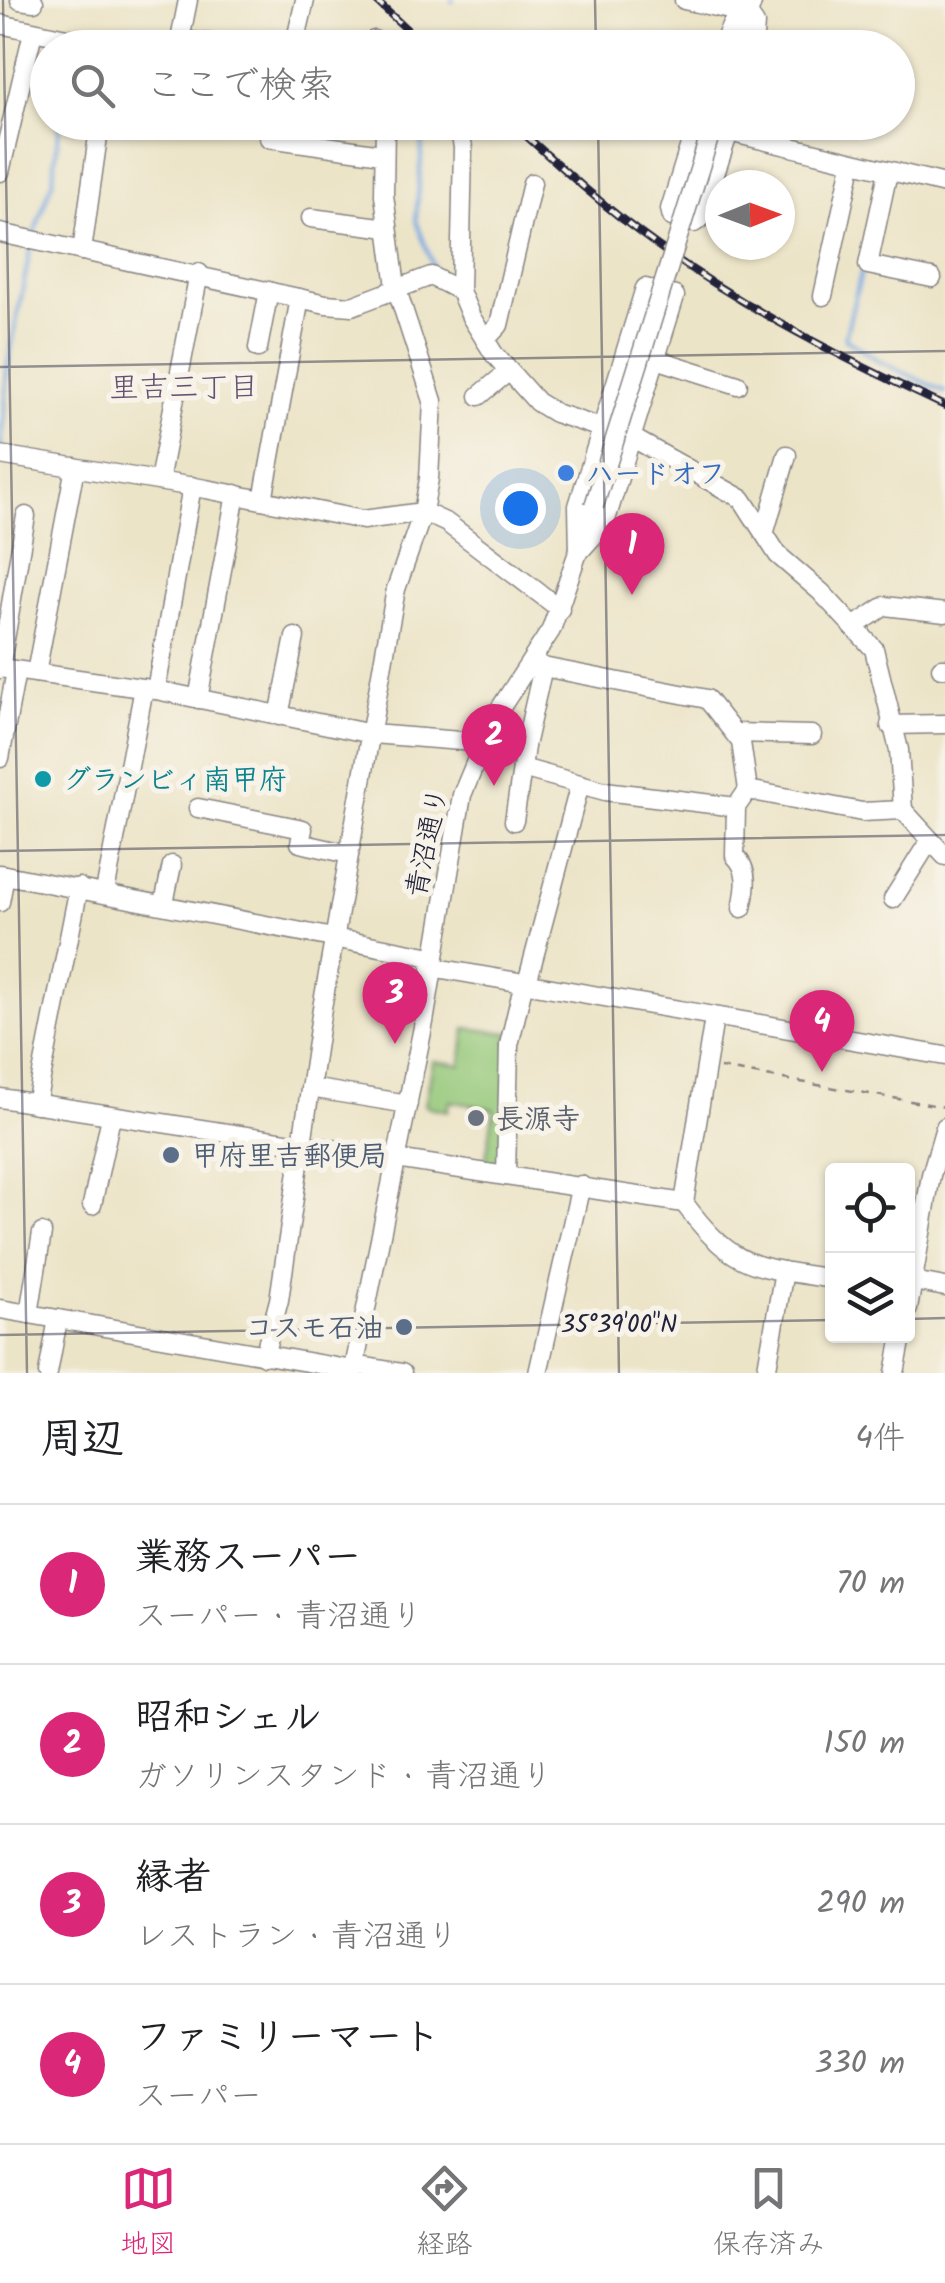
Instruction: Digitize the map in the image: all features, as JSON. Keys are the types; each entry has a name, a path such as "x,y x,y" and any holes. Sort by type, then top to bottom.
{"street":[{"path":"182,30 188,0"},
{"path":"298,30 305,0"},
{"path":"684,0 751,7"},
{"path":"729,30 751,7"},
{"path":"0,24 30,31"},
{"path":"0,172 30,45"},
{"path":"82,250 97,140"},
{"path":"283,140 382,154"},
{"path":"258,1362 279,1300 310,1088 396,589 424,512 433,401 396,287 388,228 384,140"},
{"path":"462,140 460,291 486,340 545,408 600,428"},
{"path":"691,140 670,210 672,217 694,223 700,219 721,140"},
{"name":"青沼通り","path":"354,1369 408,1104 454,826 481,743 538,664 560,608 720,140"},
{"path":"772,140 852,164 945,184"},
{"path":"823,296 852,164"},
{"path":"888,172 868,265 932,278"},
{"path":"486,340 499,325 532,184"},
{"path":"311,218 388,228"},
{"path":"0,233 352,306 434,276 460,291"},
{"path":"159,481 199,274"},
{"path":"645,288 676,296 604,523 580,552 578,506 645,288"},
{"path":"258,348 268,291"},
{"path":"263,500 300,298"},
{"path":"656,360 738,385"},
{"path":"479,396 509,371"},
{"path":"631,437 742,499 778,555 822,592 877,656 890,725 899,750 903,810 945,856"},
{"path":"765,531 787,455"},
{"path":"3,456 192,486 363,520 424,512 447,523 560,608"},
{"path":"36,672 75,466"},
{"path":"105,892 192,486"},
{"path":"198,699 236,494"},
{"path":"0,758 5,669 26,516"},
{"path":"854,628 886,606 945,612"},
{"path":"279,716 295,636"},
{"path":"514,821 538,664 703,697 716,706 744,750 748,790 736,807 735,856 742,863 746,885 742,908"},
{"path":"5,669 150,689 372,734 525,746"},
{"path":"890,725 945,724"},
{"path":"735,733 812,735"},
{"path":"522,768 580,784 736,807"},
{"path":"506,1176 509,1044 580,784"},
{"path":"748,790 848,810 903,810"},
{"path":"198,808 303,828 300,843 349,854"},
{"path":"892,899 930,840"},
{"path":"164,902 172,865"},
{"path":"0,902 3,874 164,902 526,982 945,1056"},
{"path":"36,1104 79,887"},
{"path":"684,1203 714,1018"},
{"path":"310,1088 408,1104"},
{"path":"0,1098 684,1203 728,1254 784,1271 825,1278"},
{"path":"92,1205 112,1118"},
{"path":"915,1258 945,1127"},
{"path":"538,1373 581,1185"},
{"path":"29,1314 42,1233"},
{"path":"766,1373 784,1271"},
{"path":"915,1281 945,1287"},
{"path":"0,1309 258,1362 402,1373"},
{"path":"48,1373 58,1319"},
{"path":"895,1373 901,1343"}],"path":[{"path":"706,1066 945,1107"}],"green space":[{"path":"466,1028 509,1033 502,1170 484,1169 494,1109 450,1101 448,1111 425,1106 433,1061 461,1065"}],"waterway":[{"path":"34,234 53,179 58,140"},
{"path":"423,140 416,220 434,269"},
{"path":"1,448 7,370 31,246"},
{"path":"862,269 845,338 879,361 945,392"}],"railway":[{"path":"375,0 408,30"},
{"path":"531,140 620,217 726,292 798,333 945,406"}],"place":[{"name":"ハードオフ","path":"566,473"},
{"name":"業務スーパー","path":"632,595"},
{"name":"グランビィ南甲府","path":"43,779"},
{"name":"昭和シェル","path":"494,786"},
{"name":"縁者","path":"395,1044"},
{"name":"ファミリーマート","path":"822,1072"},
{"name":"長源寺","path":"476,1118"},
{"name":"甲府里吉郵便局","path":"171,1155"},
{"name":"コスモ石油","path":"404,1327"}],"district":[{"name":"里吉三丁目","path":"184,387"}]}
